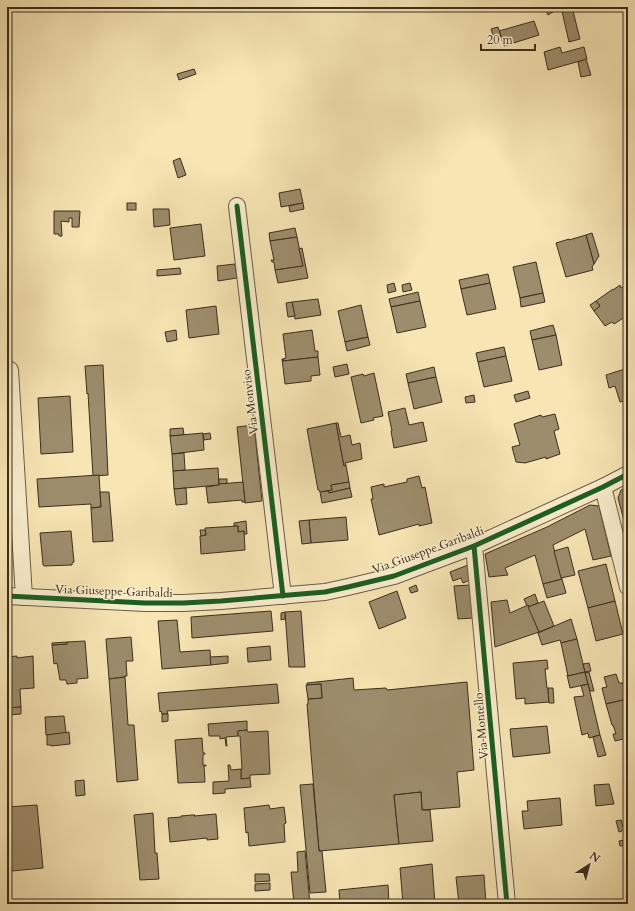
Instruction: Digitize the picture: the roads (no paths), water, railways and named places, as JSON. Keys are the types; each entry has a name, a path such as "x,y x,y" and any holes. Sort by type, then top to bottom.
{"street":[{"name":"Via Monviso","path":"237,206 283,596"},
{"path":"10,370 24,597"},
{"name":"Via Giuseppe Garibaldi","path":"7,596 183,604 325,592 394,576 474,546 628,474"},
{"path":"603,487 628,587"},
{"name":"Via Montello","path":"474,546 507,904"}]}
